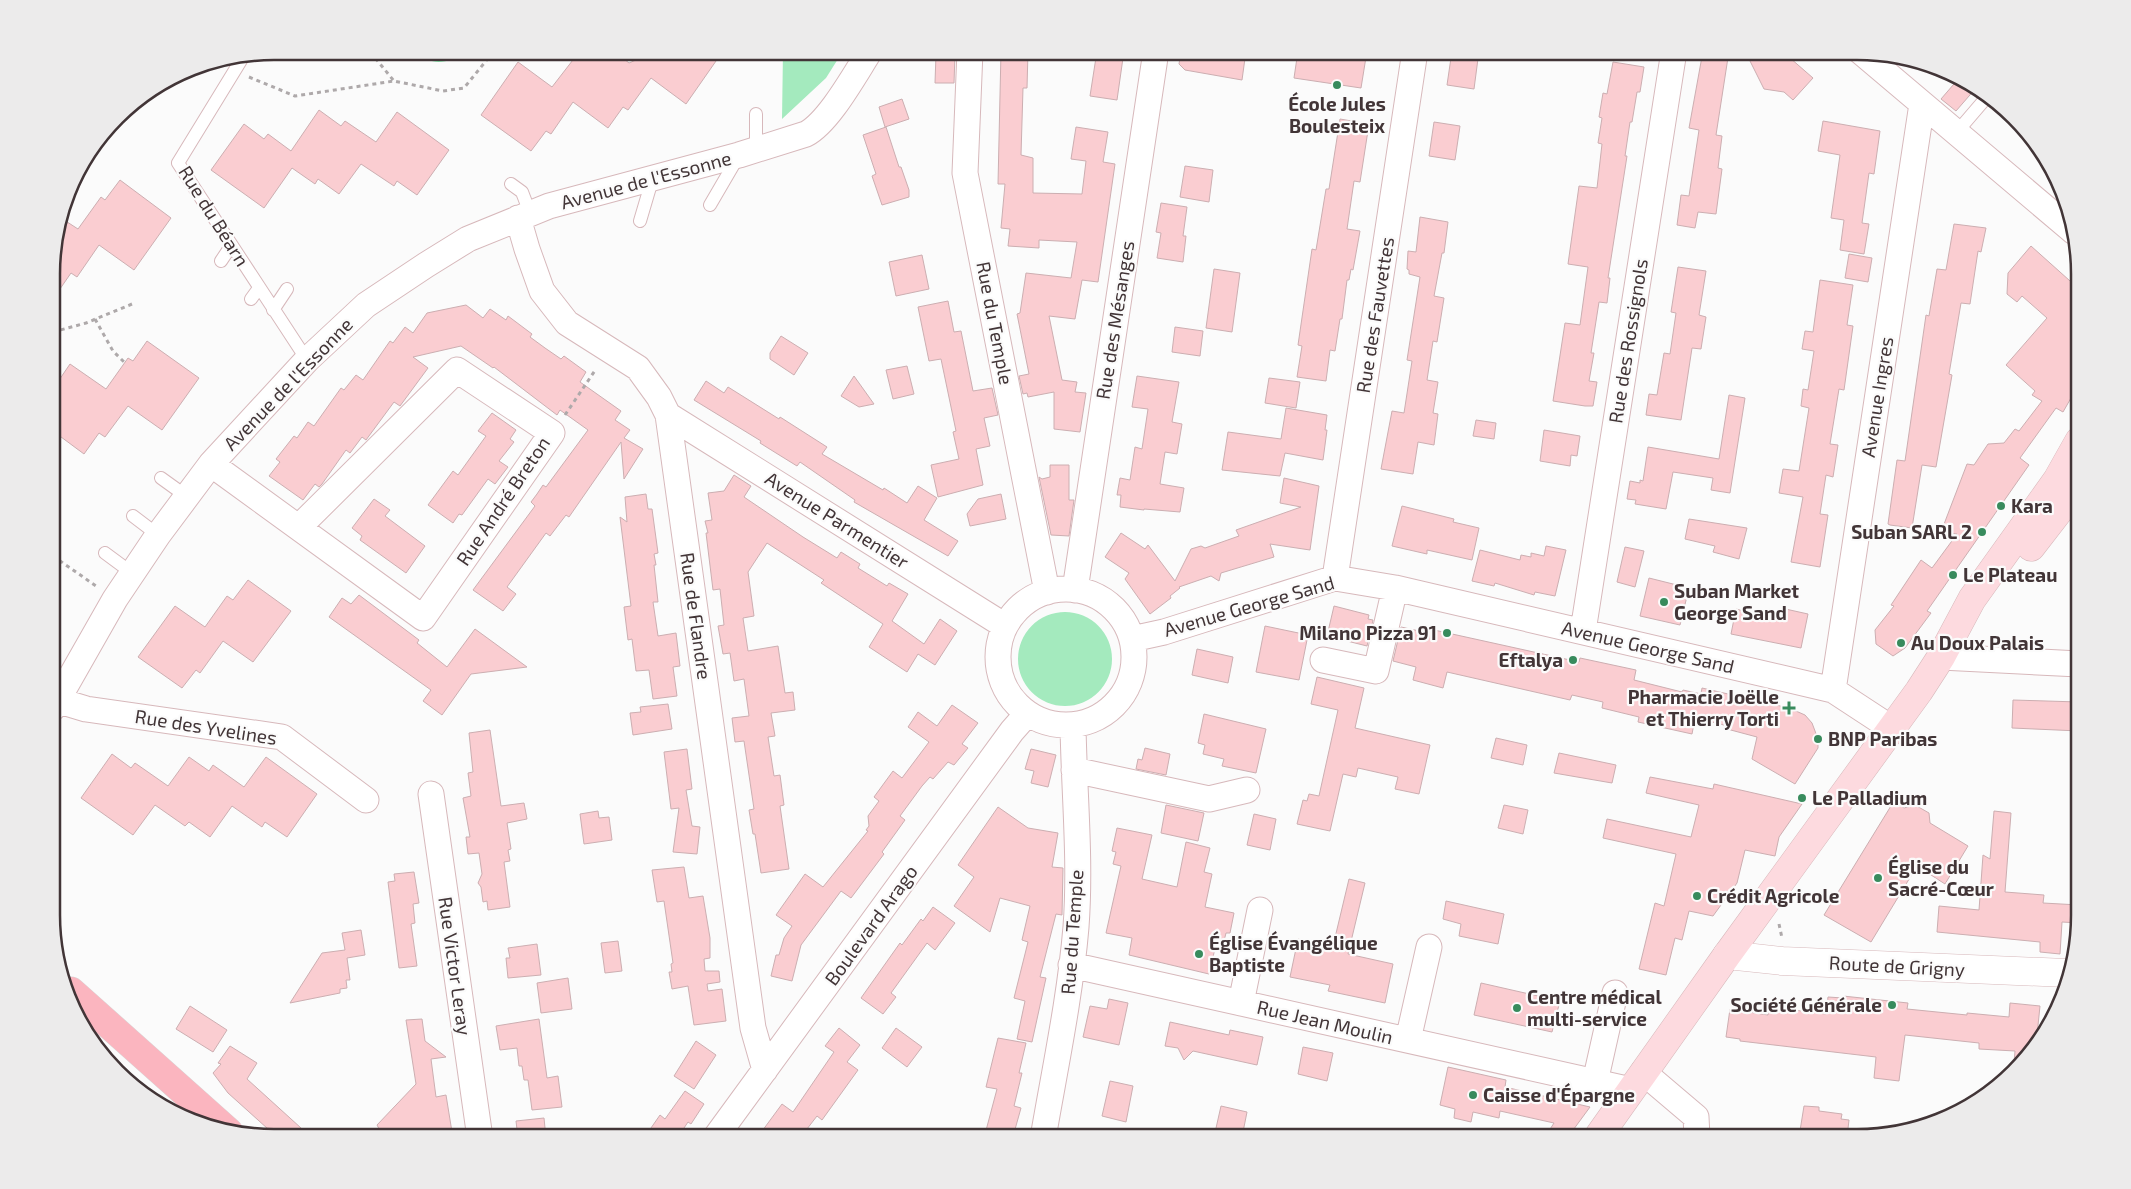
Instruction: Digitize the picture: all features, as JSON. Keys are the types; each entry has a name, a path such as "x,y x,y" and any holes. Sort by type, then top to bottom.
{"main road":[{"path":"1604,1129 1727,954 1919,691 1941,657 1972,599 2057,480 2071,455"},
{"path":"1941,657 1988,605 2071,496"},
{"path":"75,995 218,1122"}],"street":[{"name":"Avenue de l'Essonne","path":"60,692 132,573 211,464 306,360 366,305 468,239 549,206 798,138 813,130 825,118 864,60"},
{"name":"Rue du Temple","path":"970,60 965,173 1047,592"},
{"name":"Rue des Mésanges","path":"1074,590 1155,60"},
{"name":"Rue des Fauvettes","path":"1335,578 1414,60"},
{"name":"Rue des Rossignols","path":"1583,631 1673,60"},
{"path":"1871,60 2065,225"},
{"name":"Avenue Ingres","path":"1833,690 1922,104"},
{"name":"Rue de Flandre","path":"524,216 527,249 542,290 547,297 567,323 638,368 659,397 668,415 753,1028 765,1070"},
{"name":"Rue André Breton","path":"211,464 423,618 552,433 457,370 299,527"},
{"name":"Avenue Parmentier","path":"668,415 1005,626"},
{"name":"Avenue George Sand","path":"1132,639 1164,632 1335,578 1395,588 1833,690 1891,728"},
{"path":"1323,660 1376,671 1395,588"},
{"path":"1060,589 1074,590 1096,596 1115,610 1122,618 1132,639 1134,662 1132,674 1123,695 1101,716 1073,725 1054,725 1027,714 1010,696 1000,674 998,650 1005,626 1023,605 1047,592 1060,589"},
{"path":"1941,657 2071,664"},
{"name":"Rue des Yvelines","path":"60,703 86,709 282,737 366,800"},
{"name":"Boulevard Arago","path":"722,1129 1012,731 1027,714"},
{"name":"Rue du Temple","path":"1045,1129 1067,1004 1076,926 1077,851 1073,725"},
{"path":"1074,770 1209,799 1247,790"},
{"name":"Rue Victor Leray","path":"431,794 479,1129"},
{"name":"Rue Jean Moulin","path":"1241,1003 1260,910"},
{"name":"Rue Jean Moulin","path":"1408,1040 1429,947"},
{"name":"Route de Grigny","path":"1727,954 1782,961 2063,973"},
{"name":"Rue Jean Moulin","path":"1071,966 1595,1082 1637,1081"},
{"path":"1595,1082 1615,993"},
{"path":"1637,1081 1696,1117 1697,1129"}],"lane":[{"name":"Rue du Béarn","path":"240,63 174,163 231,246 249,266 255,294 272,310 306,360"},
{"path":"1956,133 1983,101"},
{"path":"710,205 747,153 756,114"},
{"path":"640,220 653,177"},
{"path":"510,184 522,192 524,216"},
{"path":"221,261 231,246"},
{"path":"272,310 287,289"},
{"path":"161,478 186,496"},
{"path":"133,516 158,535"},
{"path":"105,553 132,573"}],"path":[{"path":"377,60 394,81"},
{"path":"235,71 295,96 394,81 444,91 464,88 487,60"},
{"path":"60,330 95,319 132,304"},
{"path":"95,319 113,352 125,363"},
{"path":"552,433 596,368"},
{"path":"60,561 115,599"}],"shaded area":[{"path":"428,60 449,60 440,62"},
{"path":"783,60 837,60 826,78 782,119"},
{"path":"1056,612 1074,612 1099,625 1109,641 1112,659 1109,677 1099,693 1074,706 1056,706 1031,693 1018,668 1018,650 1031,625"}],"building":[{"path":"573,60 625,60 629,63 636,60 717,60 686,104 651,78 628,110 623,107 608,128 573,102 551,134 546,131 531,151 481,115 518,62 552,87"},
{"path":"936,60 955,60 954,83 935,83"},
{"path":"1001,60 1028,60 1027,88 1023,88 1021,155 1033,158 1033,193 1082,194 1086,161 1071,159 1076,127 1108,132 1103,162 1115,164 1098,282 1082,280 1075,319 1049,316 1062,380 1077,382 1075,392 1086,393 1080,432 1054,429 1054,392 1028,397 1027,393 1023,394 1019,376 1029,374 1017,314 1020,313 1026,273 1071,278 1077,242 1039,240 1039,248 1008,246 1010,229 1001,228 1005,184 998,184"},
{"path":"1096,60 1123,60 1117,100 1090,96"},
{"path":"1180,60 1245,60 1242,80 1185,70 1179,64"},
{"path":"1297,60 1366,60 1361,88 1294,78"},
{"path":"1451,60 1478,60 1474,89 1447,85"},
{"path":"1701,60 1728,60 1716,135 1722,136 1718,168 1722,169 1716,214 1698,212 1695,228 1677,225 1681,195 1689,196 1699,130 1689,128"},
{"path":"1750,60 1792,60 1813,78 1793,100 1784,92 1764,89"},
{"path":"1613,62 1644,67 1640,92 1637,92 1632,122 1630,122 1625,156 1627,156 1608,278 1610,278 1607,303 1599,302 1591,353 1594,353 1589,381 1597,382 1593,406 1585,406 1553,401 1565,323 1580,325 1588,267 1568,264 1579,186 1597,188 1602,144 1598,143 1602,118 1599,117 1603,93 1607,94"},
{"path":"1954,83 1971,93 1956,111 1941,99"},
{"path":"902,99 909,119 885,127 879,107"},
{"path":"319,110 341,126 345,121 376,142 397,112 449,150 417,195 397,181 394,186 361,164 339,194 318,179 315,184 292,168 264,208 211,170 244,124 264,139 268,134 291,151"},
{"path":"1340,119 1369,124 1360,182 1354,181 1347,229 1360,231 1353,270 1351,269 1349,280 1347,280 1342,319 1340,319 1335,351 1330,350 1326,381 1297,377 1302,346 1298,345 1312,249 1316,250 1326,189 1329,189"},
{"path":"1823,121 1880,131 1874,174 1869,173 1862,223 1869,224 1864,254 1840,250 1844,220 1831,218 1840,155 1818,151"},
{"path":"1434,122 1460,126 1455,160 1429,156"},
{"path":"886,127 899,167 901,167 909,190 909,197 882,205 872,176 876,174 863,135"},
{"path":"1185,166 1213,170 1209,202 1180,197"},
{"path":"120,180 171,218 134,270 99,245 77,277 71,273 60,289 60,260 66,221 78,229 101,197 105,200"},
{"path":"1161,203 1187,207 1183,236 1186,236 1183,262 1157,258 1161,233 1156,232"},
{"path":"1420,217 1448,222 1444,253 1442,253 1434,296 1444,298 1437,342 1433,341 1427,380 1438,382 1433,413 1438,414 1434,445 1418,442 1413,474 1381,469 1392,411 1404,413 1412,361 1407,360 1420,277 1409,274 1407,269 1408,251 1416,252"},
{"path":"1954,224 1986,228 1981,252 1978,251 1970,304 1961,303 1949,374 1952,375 1936,467 1922,465 1912,528 1890,525 1888,524 1897,460 1905,461 1926,315 1929,316 1937,269 1946,270"},
{"path":"2031,246 2071,282 2071,398 2063,412 2056,408 2020,458 2029,465 1927,611 1931,613 1905,648 1893,656 1876,644 1875,630 1894,606 1891,605 1921,560 1932,568 1957,534 1941,532 1967,464 1974,465 1988,444 2004,443 2015,429 2019,431 2042,401 2032,395 2035,391 2006,365 2047,318 2022,296 2017,302 2007,294 2008,273"},
{"path":"1849,254 1872,258 1868,282 1845,278"},
{"path":"922,255 929,289 896,296 889,262"},
{"path":"1678,267 1706,271 1699,315 1706,317 1701,349 1692,348 1681,420 1646,415 1649,394 1657,395 1664,353 1670,354 1676,313 1671,312"},
{"path":"1214,269 1240,273 1232,332 1206,328"},
{"path":"1820,280 1853,285 1847,325 1853,326 1844,390 1839,389 1830,444 1838,445 1833,477 1826,475 1820,514 1828,515 1820,567 1791,562 1803,497 1779,493 1783,469 1799,471 1809,408 1801,406 1803,389 1808,390 1814,351 1802,349 1805,331 1813,332"},
{"path":"948,301 954,332 961,331 973,391 992,388 998,415 984,418 990,446 976,449 983,485 938,497 931,465 959,459 953,432 956,431 941,359 929,361 918,307"},
{"path":"466,305 483,318 490,309 506,320 508,316 532,334 530,337 545,348 561,359 564,356 586,372 580,382 621,411 615,420 630,430 624,438 643,449 624,479 621,442 569,517 566,515 550,536 546,533 507,587 516,594 503,611 473,590 535,506 531,502 543,485 546,487 588,430 560,410 557,415 494,367 461,346 413,357 428,368 400,406 394,402 366,440 362,437 350,453 346,450 322,484 319,487 315,484 303,500 269,476 280,462 276,459 294,436 297,438 308,422 314,426 341,388 344,390 356,375 363,380 390,341 393,343 405,327 413,333 427,313"},
{"path":"1175,327 1203,331 1200,356 1172,352"},
{"path":"781,336 808,353 794,375 770,359 770,353"},
{"path":"147,341 199,378 162,430 128,406 105,437 99,433 84,454 60,436 60,379 70,364 106,389 128,358 133,361"},
{"path":"907,366 914,394 893,399 886,370"},
{"path":"854,376 874,404 859,407 841,396"},
{"path":"1137,376 1179,382 1172,422 1182,424 1177,454 1165,452 1160,484 1184,488 1180,512 1120,507 1121,495 1117,495 1120,478 1130,480 1135,447 1142,449 1148,409 1132,407"},
{"path":"1269,378 1300,382 1296,408 1265,403"},
{"path":"706,381 724,393 728,387 779,419 780,417 827,447 822,454 883,490 884,488 907,503 918,486 937,498 924,520 958,541 948,556 854,502 855,500 800,462 797,466 760,443 761,441 694,400"},
{"path":"1729,395 1745,398 1730,493 1711,490 1713,478 1673,472 1666,509 1635,504 1636,500 1627,499 1630,481 1640,483 1640,480 1643,481 1648,447 1719,459"},
{"path":"1286,408 1327,415 1323,460 1285,453 1280,476 1222,470 1228,432 1281,439"},
{"path":"492,413 516,430 510,439 514,442 499,461 508,467 495,484 488,479 462,515 459,514 453,523 428,505 453,471 458,475 486,436 478,431"},
{"path":"1476,420 1496,423 1494,439 1473,436"},
{"path":"1544,430 1580,436 1577,456 1571,455 1570,466 1540,461"},
{"path":"1050,465 1069,465 1069,500 1074,500 1069,536 1051,535 1039,477 1042,479 1050,477"},
{"path":"734,475 751,486 744,497 837,558 841,552 860,564 858,568 887,586 889,583 908,594 892,621 924,644 940,619 957,631 935,665 918,654 907,672 869,647 883,624 821,583 824,580 767,543 748,572 754,616 743,618 748,651 778,646 785,693 793,692 795,710 771,713 775,736 768,737 774,776 780,775 784,805 780,806 789,869 761,873 749,810 754,809 744,741 735,742 732,718 749,716 744,679 734,681 730,653 723,654 718,626 724,625 720,589 713,590 706,533 708,533 705,521 712,520 708,493 724,491"},
{"path":"1284,478 1319,486 1310,550 1270,544 1274,557 1221,573 1219,581 1211,576 1179,587 1170,596 1171,598 1150,614 1125,579 1129,573 1105,557 1121,533 1145,549 1148,545 1175,581 1191,549 1201,546 1205,548 1239,536 1236,530 1301,507 1280,503"},
{"path":"646,494 648,509 652,509 658,553 654,554 656,565 654,565 658,602 653,602 658,636 676,633 680,666 673,667 677,696 653,699 649,670 636,671 632,639 628,640 624,607 631,606 620,517 627,522 625,497"},
{"path":"1001,494 1006,519 970,526 967,514 978,499"},
{"path":"374,499 390,510 385,516 425,546 406,573 360,540 362,536 352,528"},
{"path":"1402,506 1454,519 1453,522 1479,528 1472,560 1427,550 1427,554 1392,546"},
{"path":"1689,519 1747,528 1739,559 1713,552 1715,546 1685,539"},
{"path":"1546,546 1566,550 1555,596 1535,592 1534,595 1495,583 1494,586 1472,581 1480,550 1520,560 1521,555 1531,557 1531,553 1544,556"},
{"path":"1625,547 1644,551 1635,587 1617,582"},
{"name":"Suban Market George Sand","path":"1649,578 1689,588 1680,625 1640,616"},
{"path":"248,580 291,611 253,662 223,641 200,673 196,670 182,688 138,657 175,606 205,627 227,596 233,600"},
{"path":"359,595 419,640 417,643 447,667 475,629 527,667 471,674 442,715 423,701 431,690 329,617 342,598 351,604"},
{"path":"1334,606 1369,615 1368,619 1373,620 1367,646 1327,636"},
{"path":"1781,608 1808,614 1801,648 1731,634 1736,609 1778,620"},
{"path":"1265,626 1308,635 1299,680 1256,672"},
{"path":"1401,627 1424,632 1425,628 1579,662 1580,658 1636,670 1634,680 1682,692 1683,690 1701,694 1702,688 1789,708 1805,715 1812,723 1818,739 1818,748 1795,784 1752,759 1757,737 1727,729 1728,726 1695,718 1692,734 1638,722 1639,717 1602,708 1603,702 1572,695 1570,700 1447,672 1443,688 1413,680 1416,667 1393,661"},
{"path":"1197,649 1233,657 1228,683 1192,675"},
{"path":"1317,677 1364,688 1355,728 1430,745 1419,794 1395,789 1398,777 1358,768 1356,777 1343,774 1330,831 1297,824 1303,800 1307,801 1309,794 1319,796 1338,710 1311,704"},
{"path":"2013,700 2071,702 2071,731 2012,728"},
{"path":"668,704 672,729 633,735 630,713 641,712 640,707"},
{"path":"952,705 978,723 962,744 968,748 954,765 948,762 933,779 930,777 922,786 900,816 905,820 882,852 884,854 851,898 841,891 801,945 792,981 771,976 776,955 779,955 784,938 792,926 776,915 805,874 823,887 868,831 866,830 869,826 868,816 879,801 874,797 893,771 902,778 929,742 908,727 918,712 937,726"},
{"path":"1204,714 1266,729 1256,773 1222,766 1224,759 1203,754 1205,745 1198,743"},
{"path":"490,730 501,806 524,803 527,819 507,823 511,849 508,850 510,861 504,862 510,907 488,910 487,901 483,902 481,887 478,883 482,874 479,853 468,854 466,837 470,837 463,798 471,796 468,773 473,772 469,733"},
{"path":"1496,738 1527,745 1523,765 1491,758"},
{"path":"1145,748 1170,754 1166,775 1136,769 1138,759 1142,760"},
{"path":"687,749 692,789 686,790 692,826 700,827 697,854 673,852 679,808 671,809 664,752"},
{"path":"1031,749 1056,755 1048,787 1031,783 1034,771 1025,769"},
{"path":"1559,753 1616,765 1612,783 1554,773"},
{"path":"112,754 131,768 135,763 168,786 189,757 209,771 213,765 244,787 266,757 317,794 287,837 265,822 262,827 232,806 210,837 189,822 185,826 155,805 133,835 81,798"},
{"path":"1650,777 1713,789 1714,784 1802,804 1779,837 1775,856 1745,850 1737,883 1713,916 1689,911 1682,940 1675,938 1666,975 1639,969 1655,903 1664,906 1676,854 1603,838 1607,819 1691,837 1699,805 1646,793"},
{"name":"Église du Sacré-Cœur","path":"1894,801 1904,808 1915,805 1929,813 1930,823 1968,846 1945,884 1917,866 1871,942 1824,915"},
{"path":"1166,805 1204,813 1198,841 1161,833"},
{"path":"1504,805 1528,810 1523,834 1498,828"},
{"path":"998,807 1028,828 1058,833 1052,867 1063,868 1062,915 1056,914 1040,977 1046,978 1032,1042 1017,1039 1025,1001 1014,998 1028,942 1022,940 1030,906 1000,898 990,932 954,906 974,877 958,865"},
{"path":"598,811 599,818 609,817 612,840 584,844 580,814"},
{"path":"1994,811 2011,813 2005,892 2044,895 2043,903 2071,905 2071,923 2062,922 2060,954 2040,952 2040,942 1937,932 1939,906 1979,910 1983,855 1990,859"},
{"path":"1254,814 1276,819 1270,850 1247,845"},
{"path":"1117,828 1152,835 1142,879 1177,887 1186,842 1210,848 1204,872 1212,874 1205,907 1234,913 1230,933 1226,933 1224,941 1217,940 1209,974 1129,955 1132,938 1106,933 1121,866 1113,864 1116,852 1112,851"},
{"path":"684,867 689,898 703,896 710,938 710,958 704,959 705,971 719,971 720,982 707,984 708,991 722,989 726,1021 694,1025 688,986 672,989 669,972 672,972 671,964 673,963 664,901 657,902 652,870"},
{"path":"414,872 419,903 413,904 415,923 411,924 417,966 399,968 388,882 395,881 394,874"},
{"path":"1349,879 1365,883 1348,954 1393,964 1385,1003 1328,991 1330,985 1290,977 1298,939 1333,946"},
{"path":"1446,901 1504,914 1498,944 1459,936 1461,924 1443,919"},
{"path":"933,907 955,923 935,950 927,943 891,993 896,997 883,1014 861,998 900,943 902,945 921,919 923,921"},
{"path":"361,930 365,955 347,958 350,980 346,980 347,988 340,989 340,993 290,1003 322,953 345,950 342,933"},
{"path":"618,941 622,971 605,973 601,943"},
{"path":"537,944 541,975 508,978 506,958 510,958 508,948"},
{"path":"568,978 572,1009 541,1013 537,983"},
{"name":"Centre médical multi-service","path":"1481,983 1560,1001 1552,1032 1474,1015"},
{"path":"1843,996 1908,1003 1907,1009 2009,1017 2010,1003 2040,1006 2038,1030 2014,1060 2015,1051 1979,1049 1979,1043 1905,1035 1899,1081 1874,1078 1876,1057 1740,1041 1740,1039 1726,1037 1730,1009 1768,1015 1769,1007 1826,1014 1828,997 1843,998"},
{"path":"1109,999 1128,1003 1119,1045 1083,1037 1090,1006 1107,1009"},
{"path":"190,1006 227,1030 213,1052 176,1029"},
{"path":"422,1019 425,1041 446,1057 431,1059 436,1097 446,1095 452,1129 379,1129 377,1125 416,1084 406,1020"},
{"path":"539,1019 547,1078 558,1076 562,1107 532,1110 528,1080 524,1080 522,1066 519,1066 517,1048 500,1050 496,1026"},
{"path":"1170,1022 1229,1035 1230,1030 1263,1037 1257,1065 1193,1051 1184,1060 1178,1048 1165,1046"},
{"path":"839,1028 860,1045 847,1062 858,1070 822,1120 817,1116 807,1129 764,1129 782,1104 793,1112 834,1052 825,1046"},
{"path":"896,1028 922,1047 907,1067 882,1048"},
{"path":"998,1038 1026,1043 1019,1073 1022,1073 1014,1106 1021,1108 1015,1129 986,1129 997,1089 986,1087"},
{"path":"696,1041 716,1055 694,1089 674,1076"},
{"path":"230,1046 257,1063 247,1079 302,1129 268,1129 228,1093 213,1073 221,1064 218,1063"},
{"path":"1303,1047 1333,1053 1327,1081 1298,1074"},
{"path":"1448,1067 1506,1080 1505,1087 1590,1107 1574,1129 1550,1129 1554,1123 1500,1111 1499,1118 1473,1112 1471,1122 1454,1118 1455,1109 1440,1105"},
{"path":"1110,1081 1133,1086 1126,1122 1102,1116"},
{"path":"685,1091 704,1104 691,1124 688,1122 683,1129 650,1129 660,1115 665,1119"},
{"path":"1221,1106 1247,1112 1244,1129 1216,1129"},
{"path":"1804,1106 1819,1107 1819,1111 1842,1114 1841,1119 1849,1120 1848,1129 1800,1129"},
{"path":"544,1118 545,1129 517,1129 516,1121"}],"place":[{"name":"École Jules Boulesteix","path":"1337,85"},
{"name":"Kara","path":"2001,506"},
{"name":"Suban SARL 2","path":"1982,532"},
{"name":"Le Plateau","path":"1953,575"},
{"name":"Suban Market George Sand","path":"1664,602"},
{"name":"Milano Pizza 91","path":"1447,633"},
{"name":"Au Doux Palais","path":"1901,643"},
{"name":"Eftalya","path":"1573,660"},
{"name":"Pharmacie Joëlle et Thierry Torti","path":"1789,708"},
{"name":"BNP Paribas","path":"1818,739"},
{"name":"Le Palladium","path":"1802,798"},
{"name":"Église du Sacré-Cœur","path":"1878,878"},
{"name":"Crédit Agricole","path":"1697,896"},
{"name":"Église Évangélique Baptiste","path":"1199,954"},
{"name":"Société Générale","path":"1892,1005"},
{"name":"Centre médical multi-service","path":"1517,1008"},
{"name":"Caisse d'Épargne","path":"1473,1095"}]}
